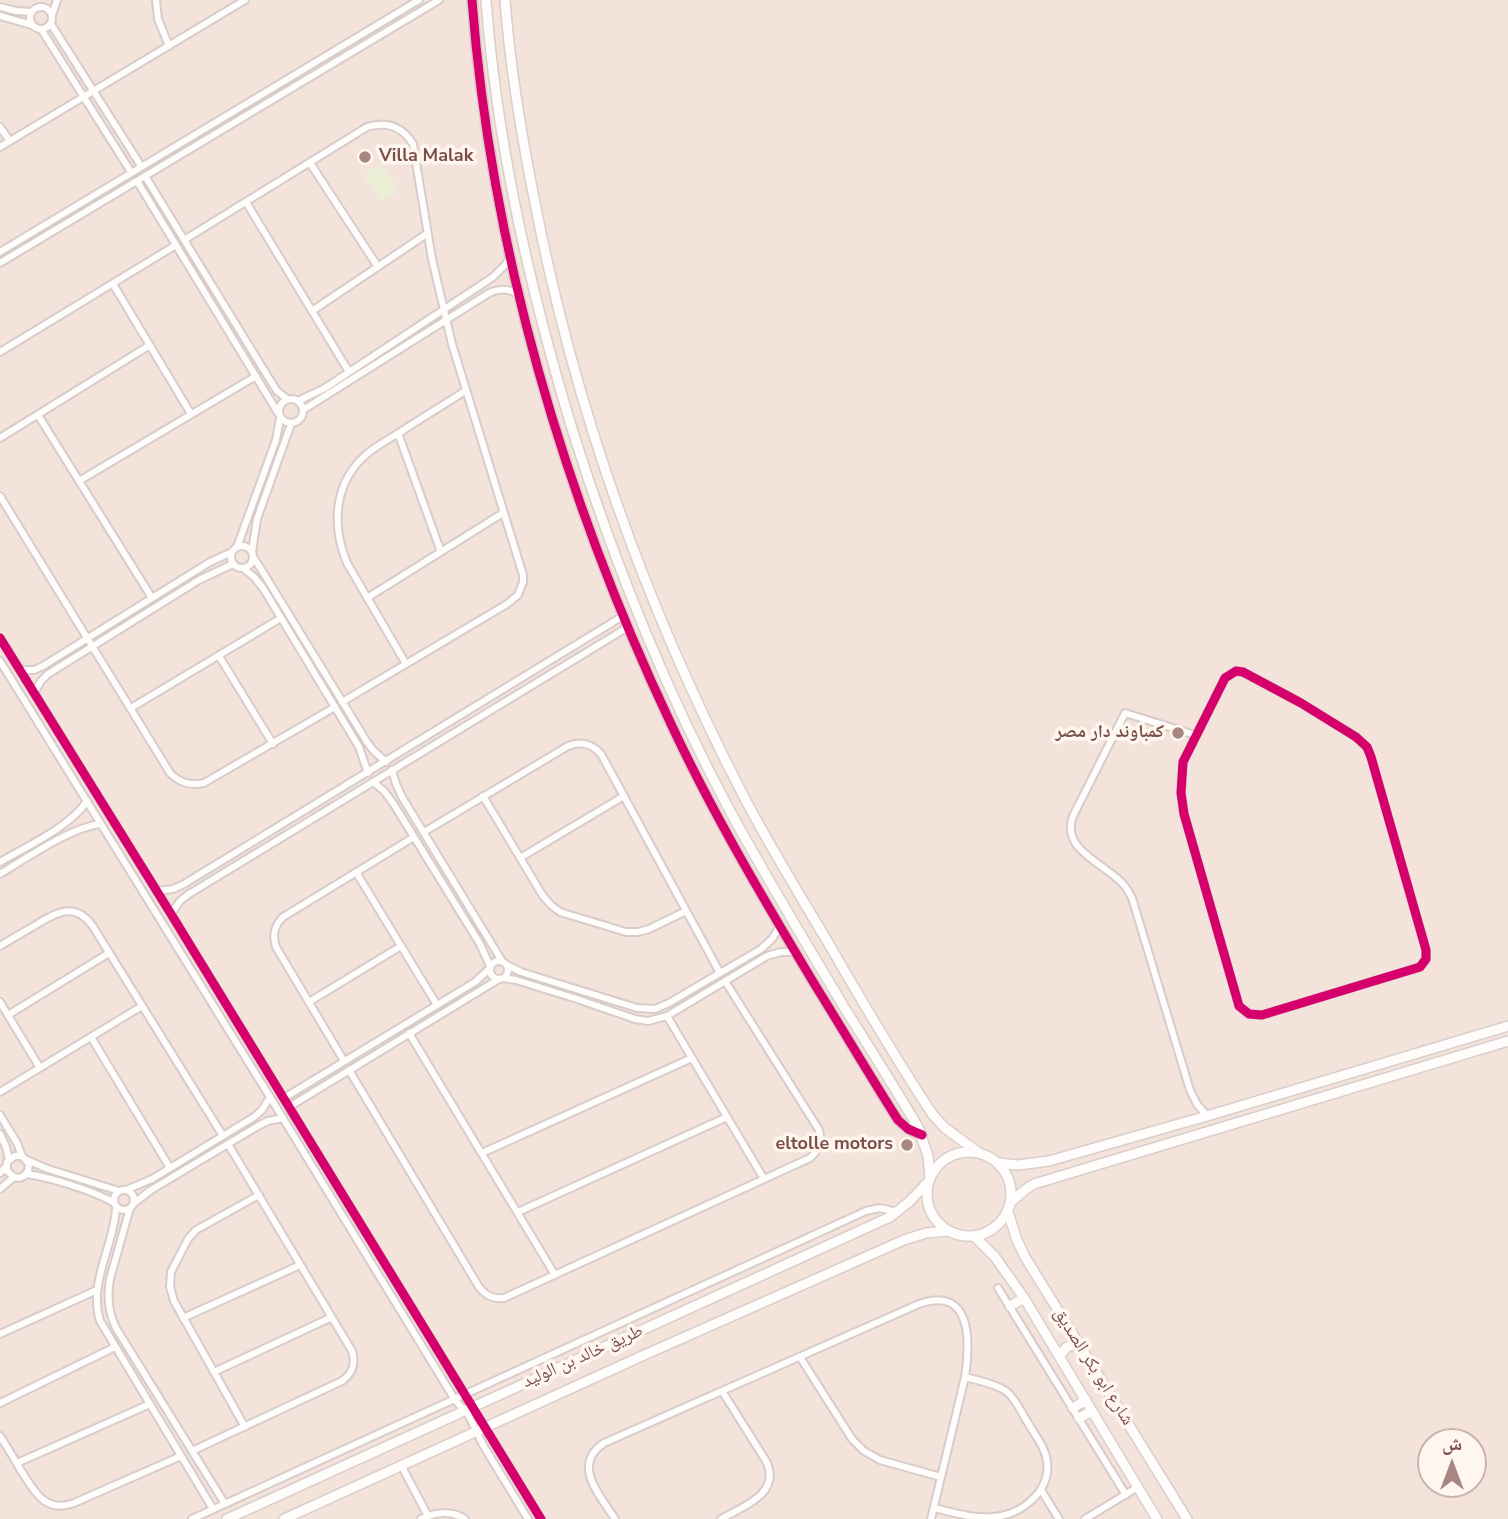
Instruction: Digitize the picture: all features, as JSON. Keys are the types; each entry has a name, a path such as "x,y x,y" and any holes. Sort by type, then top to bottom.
{"street":[{"path":"57,0 51,24 141,166"},
{"path":"156,0 158,19 169,47"},
{"path":"0,147 245,0"},
{"path":"0,252 419,0"},
{"path":"0,263 439,0"},
{"path":"486,0 495,88 525,255 558,384 600,513 643,628 686,724 729,809 765,874 922,1135 928,1156 927,1192 932,1215 939,1224 957,1235 985,1234 994,1229 1008,1212 1012,1194 1008,1177 998,1163 979,1153 933,1115 859,995 745,799 704,717 651,597 607,476 576,379 540,232 514,82 505,0"},
{"path":"470,1 482,97 519,295 563,450 623,616 671,726 710,802 780,926 898,1120 904,1127 922,1135"},
{"path":"33,25 30,19 37,8 45,4 52,15"},
{"path":"0,7 32,12"},
{"path":"0,16 41,29 133,172 141,179 184,240 277,391 287,399 298,401 319,392 494,277 510,258"},
{"path":"41,29 51,24"},
{"path":"230,113 235,122"},
{"path":"184,240 367,127 385,124 402,130 413,144 443,310 523,582 518,595 507,604 342,702"},
{"path":"0,127 10,141"},
{"path":"310,163 378,267"},
{"path":"141,179 176,245 286,423 299,421 303,410 298,401"},
{"path":"246,202 349,372"},
{"path":"34,231 39,240"},
{"path":"312,311 428,233"},
{"path":"0,352 176,245"},
{"path":"113,284 191,414"},
{"path":"303,410 495,290 507,289 519,295"},
{"path":"0,438 150,345"},
{"path":"79,481 256,376"},
{"path":"406,664 340,547 338,503 349,475 369,452 465,391"},
{"path":"287,399 279,406 276,440 230,557 233,564 243,568 258,582 359,747 368,773"},
{"path":"38,415 152,598"},
{"path":"243,568 251,563 257,519 291,424"},
{"path":"398,433 441,552"},
{"path":"589,481 600,484 607,476"},
{"path":"0,496 175,778 189,784 211,780 335,707"},
{"path":"600,513 607,506 618,506"},
{"path":"367,598 503,513"},
{"path":"20,670 39,668 210,562 234,549 247,547 369,746 386,762"},
{"path":"34,693 44,677 199,580 233,564"},
{"path":"157,891 179,887 623,616"},
{"path":"131,708 281,618"},
{"path":"172,914 184,897 628,627"},
{"path":"0,638 466,1395 469,1408 481,1429 541,1519"},
{"path":"219,656 273,744"},
{"path":"0,661 455,1400 469,1408"},
{"path":"1239,671 1301,704 1363,743 1371,757 1426,950 1423,964 1415,969 1262,1015 1244,1011 1237,1000 1182,803 1180,783 1183,762 1195,735 1225,678 1239,671"},
{"path":"1195,735 1125,713 1073,816 1070,829 1078,847 1120,881 1132,898 1189,1090 1207,1116"},
{"path":"424,832 568,746 589,744 601,754 720,973"},
{"path":"289,1107 501,979 508,972 399,790 393,770"},
{"path":"373,782 388,797 480,944 493,978 516,981 635,1019 655,1021 767,956 780,952 795,952"},
{"path":"483,796 543,896 560,912 632,933 649,929 686,911"},
{"path":"520,858 624,796"},
{"path":"0,862 67,822 87,801"},
{"path":"313,807 318,815"},
{"path":"0,874 73,832 101,824"},
{"path":"107,834 117,828"},
{"path":"344,1061 276,947 275,929 283,917 414,837"},
{"path":"207,870 213,879"},
{"path":"356,872 437,1005"},
{"path":"0,946 55,913 70,911 89,920 223,1136"},
{"path":"284,1098 479,979 494,962 504,963 521,972 637,1008 649,1009 666,1005 761,949 772,939 780,926"},
{"path":"309,1002 401,946"},
{"path":"8,1015 109,953"},
{"path":"198,980 208,974"},
{"path":"349,1070 483,1292 504,1298 810,1158 819,1148 820,1136 816,1126 725,981"},
{"path":"0,1002 40,1068"},
{"path":"0,1092 142,1006"},
{"path":"667,1016 764,1179"},
{"path":"998,1163 1018,1165 1049,1161 1508,1026"},
{"path":"410,1033 555,1275"},
{"path":"90,1037 170,1168"},
{"path":"1011,1202 1034,1184 1508,1041"},
{"path":"482,1153 692,1058"},
{"path":"213,1509 100,1321 97,1290 113,1230 115,1196 146,1182 258,1114 270,1097"},
{"path":"0,1115 29,1167 26,1174 19,1178 9,1174 6,1147 0,1135"},
{"path":"518,1213 727,1117"},
{"path":"26,1174 94,1193 123,1211 151,1190 263,1123 283,1118"},
{"path":"192,1451 342,1381 348,1377 354,1365 352,1351 228,1144"},
{"path":"929,1180 941,1162 950,1157 959,1153 979,1153"},
{"path":"0,1173 15,1156 133,1196 110,1279 110,1311 116,1328 225,1504"},
{"path":"1049,1161 1054,1178"},
{"path":"0,1189 14,1177"},
{"name":"طريق خالد بن الوليد","path":"227,1519 877,1223 897,1212 929,1180"},
{"path":"245,1427 184,1318 172,1294 170,1279 184,1244 196,1230 259,1195"},
{"path":"337,1206 346,1200"},
{"path":"192,1519 866,1211 880,1208 897,1212"},
{"name":"شارع ابو بكر الصديق","path":"1008,1212 1021,1249 1187,1519"},
{"name":"طريق خالد بن الوليد","path":"284,1519 904,1240 926,1233 949,1231"},
{"name":"شارع ابو بكر الصديق","path":"974,1236 996,1257 1024,1298 1157,1519"},
{"path":"184,1318 300,1265"},
{"path":"998,1287 1126,1495"},
{"path":"0,1323 3,1333 97,1290"},
{"path":"1010,1306 1024,1298"},
{"path":"615,1519 589,1475 590,1456 604,1443 919,1304 940,1300 950,1303 964,1318 969,1339 965,1377 931,1519"},
{"path":"214,1372 332,1317"},
{"path":"1059,1356 1067,1347 1078,1344"},
{"path":"0,1402 115,1347"},
{"path":"800,1357 852,1439 864,1451 880,1460 941,1477"},
{"path":"933,1508 992,1518 1014,1512 1024,1506 1041,1490 1045,1481 1047,1460 1044,1450 1016,1402 997,1386 965,1377"},
{"path":"721,1519 759,1497 765,1491 771,1476 766,1461 722,1391"},
{"path":"1073,1408 1086,1400"},
{"path":"17,1463 150,1404"},
{"path":"1079,1418 1092,1411"},
{"path":"481,1429 483,1445 528,1519"},
{"path":"0,1436 40,1498 63,1506 181,1456"},
{"path":"401,1465 424,1517 441,1512 453,1513 466,1519"},
{"path":"1084,1519 1138,1487"},
{"path":"1041,1490 1059,1519"}],"shaded area":[{"path":"0,0 1508,0 1508,1519 0,1519"}],"green space":[{"path":"380,163 398,190 381,201 363,175"}],"cycle path":[{"path":"472,0 496,187 515,279 538,371 597,551 671,724 740,856 898,1120 908,1129 922,1135"},
{"path":"0,638 541,1519"},
{"path":"1236,671 1243,672 1301,703 1356,737 1367,747 1426,950 1426,959 1420,967 1262,1015 1249,1014 1239,1006 1184,814 1181,793 1183,762 1225,678 1236,671"}],"place":[{"name":"Villa Malak","path":"365,157"},
{"name":"كمباوند دار مصر","path":"1178,733"},
{"name":"eltolle motors","path":"907,1145"}]}
